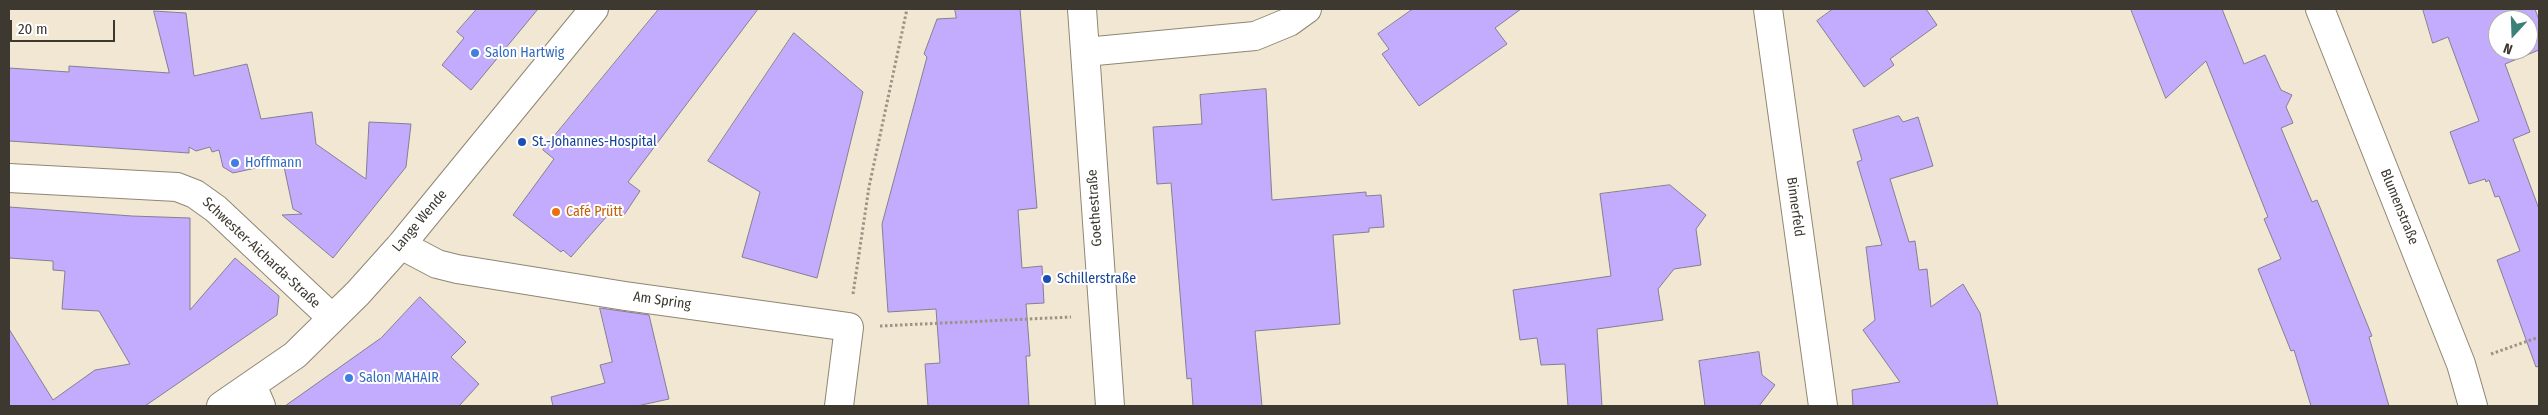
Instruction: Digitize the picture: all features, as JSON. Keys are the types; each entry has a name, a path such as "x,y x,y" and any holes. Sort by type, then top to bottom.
{"street":[{"name":"Lange Wende","path":"221,406 256,395 401,245 594,9"},
{"name":"Goethestraße","path":"1082,9 1102,315 1110,406"},
{"path":"1085,52 1255,36 1289,22 1307,9"},
{"name":"Binnerfeld","path":"1768,9 1822,406"},
{"name":"Blumenstraße","path":"2320,9 2462,364 2473,406"},
{"name":"Schwester-Aicharda-Straße","path":"9,178 166,186 195,194 216,208 332,318"},
{"name":"Am Spring","path":"401,245 437,264 457,269 625,296 850,327"},
{"path":"839,406 850,327"}],"path":[{"path":"907,9 869,188 857,259 850,327 1102,315"},
{"path":"2462,364 2539,338"}],"building":[{"path":"477,9 538,9 471,90 442,65 464,38 457,32"},
{"path":"659,9 758,9 628,182 640,191 624,215 615,207 571,257 563,250 561,252 513,215 554,159 543,150"},
{"path":"955,9 1020,9 1037,208 1018,210 1022,268 1042,266 1044,303 1026,304 1030,356 1026,356 1029,406 928,406 925,364 940,363 936,309 888,312 882,224 927,57 924,54 937,19 956,18"},
{"path":"1413,9 1521,9 1495,28 1507,44 1419,106 1382,54 1389,49 1378,34"},
{"path":"1833,9 1926,9 1937,25 1890,59 1894,65 1864,87 1817,21"},
{"path":"2131,9 2222,9 2244,64 2265,55 2281,90 2292,95 2286,107 2293,123 2281,128 2312,202 2317,200 2372,336 2369,337 2389,406 2311,406 2294,350 2291,351 2258,269 2281,259 2264,219 2268,217 2206,61 2166,98"},
{"path":"2423,9 2535,10 2488,10 2488,60 2515,60 2505,64 2530,132 2513,139 2539,209 2539,366 2536,367 2497,260 2520,251 2499,196 2495,197 2489,180 2486,182 2485,179 2469,184 2450,132 2479,121 2448,37 2433,43"},
{"path":"154,11 186,13 194,76 247,64 261,119 312,112 316,144 366,179 369,122 411,124 406,167 333,258 282,215 302,214 293,209 283,162 233,173 223,167 219,150 212,152 210,147 196,151 189,147 189,153 9,141 9,68 69,72 69,66 169,73"},
{"path":"2538,17 2539,20 2538,50"},
{"path":"794,33 863,92 817,278 742,257 760,192 708,161"},
{"path":"1266,89 1272,200 1366,192 1366,196 1381,195 1384,227 1369,228 1369,232 1333,235 1340,324 1255,331 1262,406 1193,406 1191,378 1187,379 1171,183 1157,184 1153,127 1202,124 1200,95"},
{"path":"1899,116 1903,122 1918,117 1933,166 1890,179 1909,242 1915,241 1919,270 1927,269 1931,307 1963,284 1980,313 1998,406 1853,406 1852,390 1900,382 1863,330 1875,320 1866,247 1882,245 1857,162 1862,160 1853,130"},
{"path":"1670,185 1706,215 1696,229 1701,265 1674,269 1658,289 1663,320 1597,329 1602,406 1568,406 1565,364 1541,365 1537,338 1520,340 1513,290 1611,276 1600,194"},
{"path":"9,207 132,216 190,218 190,310 235,258 279,296 277,315 145,406 9,406 9,329 53,400 95,370 130,364 99,311 62,309 65,271 53,270 53,261 9,258"},
{"path":"420,297 466,342 451,357 479,384 459,406 285,406 381,338"},
{"path":"600,308 649,315 669,399 637,406 553,406 551,397 605,383 600,365 612,362"},
{"path":"1759,352 1762,375 1775,385 1759,406 1705,406 1699,361"}],"place":[{"name":"Salon Hartwig","path":"475,53"},
{"name":"St.-Johannes-Hospital","path":"522,142"},
{"name":"Hoffmann","path":"235,163"},
{"name":"Café Prütt","path":"556,212"},
{"name":"Schillerstraße","path":"1047,279"},
{"name":"Salon MAHAIR","path":"349,378"}]}
